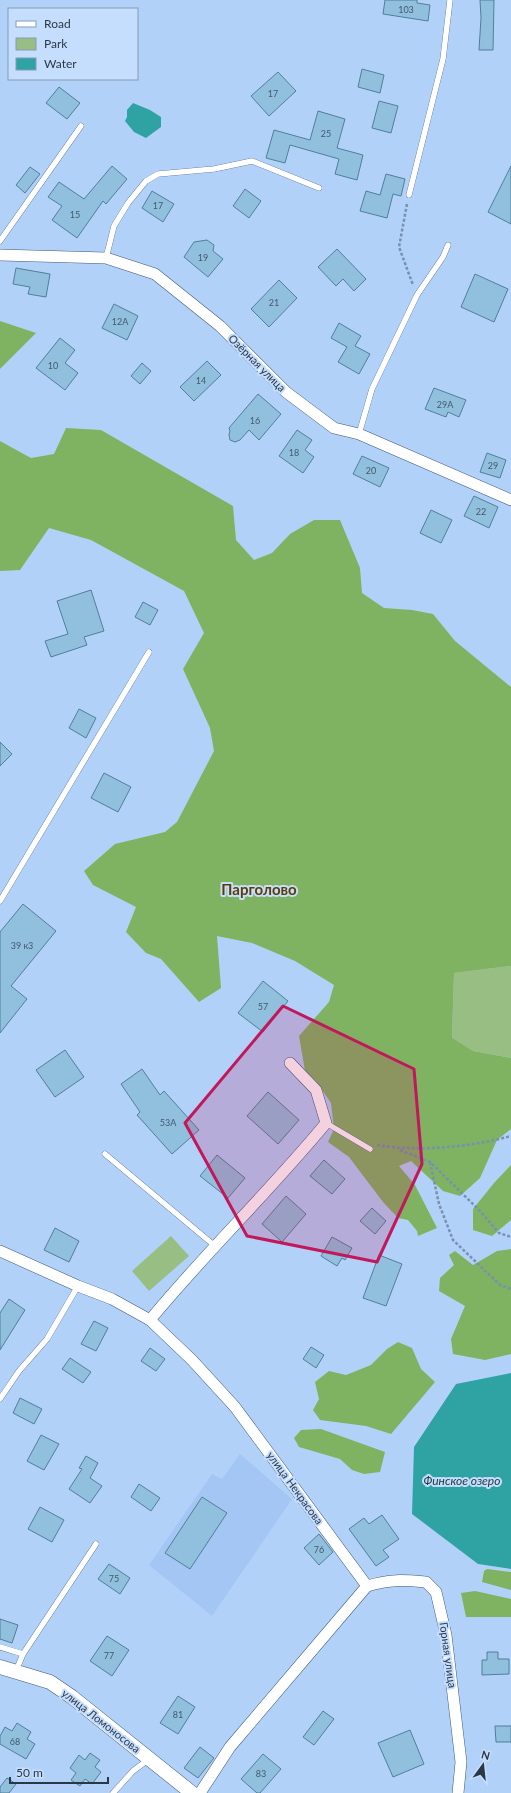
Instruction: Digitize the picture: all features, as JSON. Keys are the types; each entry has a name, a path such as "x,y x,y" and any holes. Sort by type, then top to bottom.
{"street":[{"name":"Озёрная улица","path":"0,255 106,258 155,274 220,326 286,392 334,428 359,434 511,500"},
{"path":"150,1320 185,1279 307,1146 326,1123 316,1090 290,1063"},
{"name":"улица Некрасова","path":"0,1251 78,1286 112,1299 150,1320 192,1360 235,1407 367,1586"},
{"name":"Горная улица","path":"367,1586 388,1580 406,1580 426,1582 436,1592 446,1635 461,1762 458,1793"},
{"path":"200,1793 230,1747 367,1586"},
{"name":"улица Ломоносова","path":"0,1667 50,1682 72,1697 192,1793"}],"lane":[{"path":"409,195 443,59 450,0"},
{"path":"0,241 82,126"},
{"path":"106,258 114,226 128,202 146,181 158,174 214,169 252,161 319,188"},
{"path":"359,434 372,390 417,295 444,258 448,245"},
{"path":"0,900 149,652"},
{"path":"326,1123 370,1149"},
{"path":"105,1154 215,1246"},
{"path":"0,1398 19,1371 47,1339 78,1286"},
{"path":"16,1671 23,1654 96,1544"},
{"path":"0,1647 23,1654"},
{"path":"114,1793 133,1772 149,1759"}],"path":[{"path":"409,195 399,247 417,295"},
{"path":"511,1136 497,1140 441,1147 398,1149 430,1162 499,1233 511,1237"},
{"path":"430,1162 440,1204 453,1240 500,1285 511,1289"}],"highlighted area":[{"path":"283,1006 414,1069 422,1164 377,1262 247,1236 185,1123"}],"shaded area":[{"path":"0,321 36,333 0,369"},
{"path":"66,428 101,430 233,506 236,540 254,560 272,553 290,534 314,520 340,520 360,568 362,593 384,608 412,610 433,614 455,641 511,687 511,966 454,973 452,1038 473,1051 511,1058 511,1129 497,1140 480,1178 460,1196 443,1191 411,1161 399,1166 415,1185 437,1228 418,1236 417,1231 408,1220 398,1218 383,1202 349,1157 328,1142 334,1129 331,1103 316,1081 305,1071 299,1036 329,1002 334,985 295,961 252,943 217,936 221,988 199,1002 161,959 146,953 126,932 136,907 93,885 84,871 115,844 165,832 177,822 214,751 210,728 183,669 204,633 184,591 91,540 49,528 20,570 0,571 0,441 31,458 54,454"},
{"path":"511,1165 511,1220 492,1236 473,1230 473,1209"},
{"path":"511,1249 511,1354 485,1360 453,1354 451,1339 465,1306 439,1291 440,1278 454,1265 449,1255 455,1251 473,1265 497,1251"},
{"path":"398,1342 412,1348 421,1369 435,1382 391,1434 366,1426 320,1420 313,1410 319,1399 315,1382 329,1371 346,1375 371,1365 387,1349"},
{"path":"321,1429 385,1452 380,1472 364,1474 352,1470 340,1459 299,1447 294,1438 301,1430"},
{"path":"240,1454 292,1499 212,1616 149,1565 212,1474 222,1479"},
{"path":"487,1569 511,1572 511,1590 482,1582 484,1571"},
{"path":"475,1591 511,1599 511,1617 466,1617 461,1593"}],"green space":[{"path":"511,966 511,1058 473,1051 452,1039 454,973"},
{"path":"171,1236 189,1256 149,1291 132,1271"}],"water":[{"path":"133,103 150,110 161,117 161,127 146,138 134,132 125,121 127,117 127,110"},
{"name":"Финское озеро","path":"511,1373 511,1569 478,1564 412,1514 414,1447 456,1384"}],"building":[{"path":"385,0 417,0 417,3 430,5 428,21 383,14"},
{"path":"480,0 494,0 493,50 479,50 481,18"},
{"path":"362,69 384,75 380,93 358,87"},
{"path":"278,72 296,91 269,116 251,96"},
{"path":"59,87 80,103 67,119 46,103"},
{"path":"379,101 398,106 391,133 372,128"},
{"path":"318,111 345,119 337,148 363,155 357,180 335,174 339,159 290,145 285,163 266,158 274,130 310,140"},
{"path":"112,166 127,179 106,204 103,201 77,238 52,220 62,206 48,197 59,182 84,199"},
{"path":"511,166 511,224 488,212"},
{"path":"30,167 40,174 25,193 16,185"},
{"path":"386,174 405,179 401,196 393,194 387,218 360,211 366,191 380,195"},
{"path":"245,189 261,201 249,218 233,206"},
{"path":"152,191 174,204 163,222 142,208"},
{"path":"207,240 214,245 213,251 223,259 208,277 184,257 194,242"},
{"path":"337,249 366,279 354,291 343,279 336,286 318,267"},
{"path":"16,268 50,274 46,297 28,294 30,287 13,284"},
{"path":"475,274 508,289 494,322 461,307"},
{"path":"279,280 297,298 269,327 251,309"},
{"path":"114,304 138,316 127,340 102,328"},
{"path":"339,323 361,336 355,346 370,354 359,374 338,362 347,347 331,338"},
{"path":"60,338 75,350 65,363 78,373 65,390 36,368"},
{"path":"207,361 221,375 194,401 180,387"},
{"path":"142,363 151,371 140,384 131,376"},
{"path":"434,388 466,400 459,417 448,412 446,417 425,409"},
{"path":"258,394 281,414 259,440 249,430 240,440 235,442 230,440 229,428"},
{"path":"297,430 312,440 305,450 314,457 303,473 279,456"},
{"path":"487,453 506,460 500,478 480,472"},
{"path":"362,456 389,468 380,487 353,474"},
{"path":"474,496 498,507 489,528 464,516"},
{"path":"431,510 452,520 441,543 420,533"},
{"path":"91,590 104,631 84,637 87,645 51,657 45,641 68,634 57,601"},
{"path":"143,602 158,610 150,625 135,617"},
{"path":"79,709 96,718 86,738 69,728"},
{"path":"0,742 12,754 0,766"},
{"path":"104,773 131,787 118,812 91,798"},
{"path":"23,904 56,931 11,986 27,999 0,1033 0,932"},
{"path":"263,981 288,1001 263,1032 238,1013"},
{"path":"65,1050 84,1077 55,1097 36,1070"},
{"path":"142,1069 160,1095 164,1091 199,1130 172,1154 137,1115 140,1112 121,1084"},
{"path":"268,1092 299,1120 278,1144 247,1116"},
{"path":"217,1155 245,1178 228,1198 200,1176"},
{"path":"324,1160 345,1179 332,1194 310,1176"},
{"path":"286,1196 306,1214 282,1242 262,1224"},
{"path":"372,1208 386,1221 375,1234 360,1221"},
{"path":"55,1228 79,1241 69,1262 44,1250"},
{"path":"332,1237 352,1248 345,1260 342,1258 337,1266 321,1256"},
{"path":"379,1255 402,1264 386,1306 363,1298"},
{"path":"9,1299 25,1310 0,1350 0,1313"},
{"path":"94,1321 108,1328 96,1351 81,1344"},
{"path":"311,1347 324,1355 316,1368 303,1359"},
{"path":"150,1348 165,1359 156,1371 141,1361"},
{"path":"70,1358 91,1372 83,1383 62,1369"},
{"path":"20,1398 42,1409 34,1424 13,1413"},
{"path":"41,1435 59,1444 44,1470 27,1461"},
{"path":"86,1456 98,1463 90,1478 102,1486 90,1503 69,1489 82,1469 79,1468"},
{"path":"139,1484 160,1498 151,1511 131,1497"},
{"path":"202,1497 227,1513 190,1569 165,1553"},
{"path":"40,1507 64,1520 52,1542 28,1529"},
{"path":"382,1515 399,1539 383,1550 389,1557 376,1566 349,1529 364,1518 369,1524"},
{"path":"319,1534 333,1552 319,1565 304,1548"},
{"path":"109,1564 130,1578 120,1594 98,1579"},
{"path":"0,1619 18,1625 12,1643 0,1639"},
{"path":"107,1636 129,1650 112,1676 90,1661"},
{"path":"487,1652 498,1652 498,1659 509,1659 509,1674 482,1675 482,1660 487,1660"},
{"path":"178,1696 195,1707 178,1734 160,1723"},
{"path":"323,1711 334,1719 314,1745 303,1737"},
{"path":"17,1723 31,1732 27,1739 35,1744 26,1759 0,1744 0,1736 5,1727 12,1731"},
{"path":"495,1726 511,1726 511,1742 496,1742"},
{"path":"410,1730 424,1764 393,1777 378,1743"},
{"path":"200,1747 214,1758 198,1778 184,1768"},
{"path":"90,1753 100,1760 95,1767 101,1772 92,1784 85,1779 80,1786 71,1780 76,1773 70,1768 79,1755 85,1760"},
{"path":"263,1754 281,1769 260,1793 257,1793 241,1779"},
{"path":"7,1778 16,1784 9,1793 0,1793 0,1787"}],"district":[{"name":"Парголово","path":"259,890"}]}
